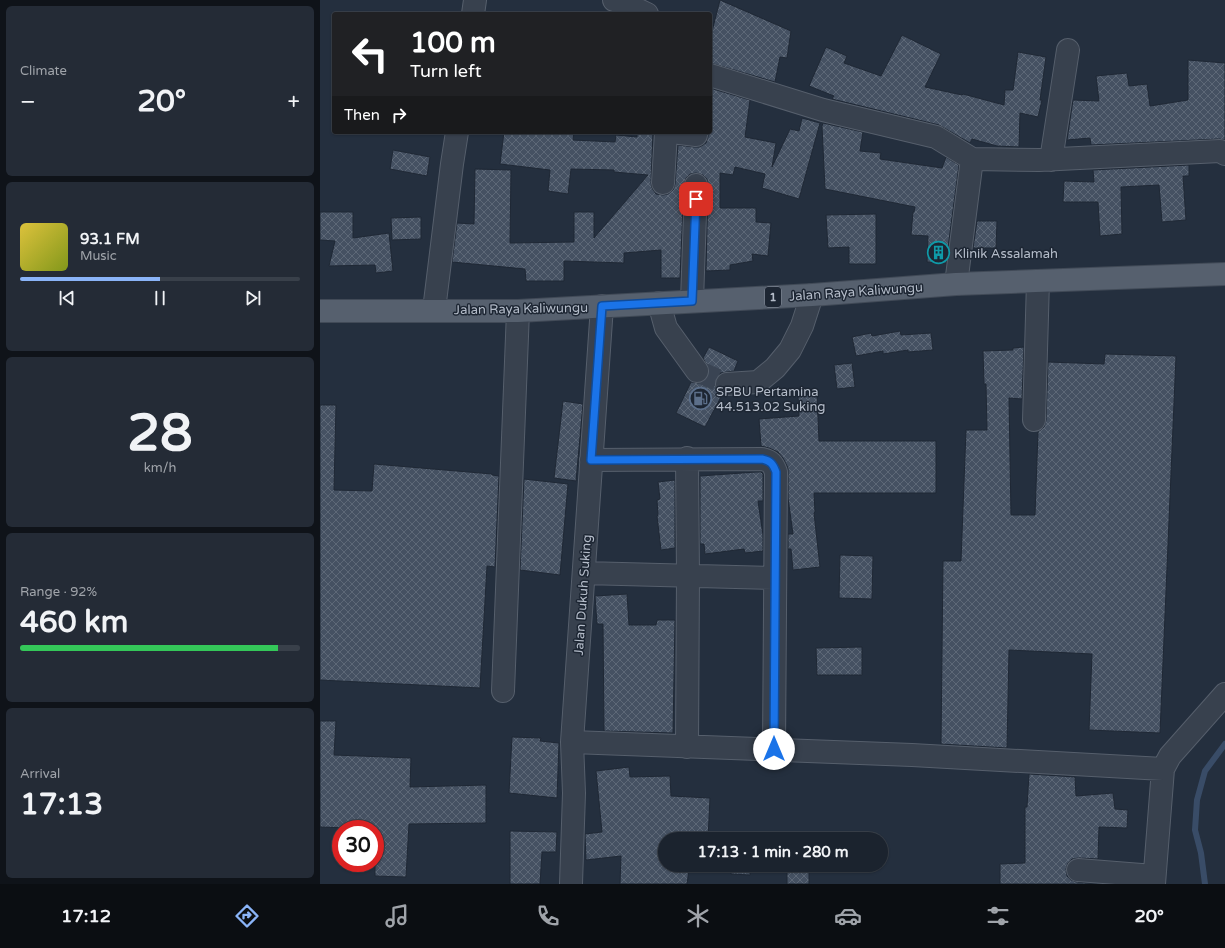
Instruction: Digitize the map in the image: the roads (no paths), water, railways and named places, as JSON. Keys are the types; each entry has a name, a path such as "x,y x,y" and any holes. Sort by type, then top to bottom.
{"main road":[{"name":"Jalan Raya Kaliwungu","path":"320,311 518,310 812,295 956,284 1225,274"}],"street":[{"path":"473,12 475,0"},
{"path":"614,0 628,4 644,12"},
{"path":"1051,160 1068,50"},
{"path":"712,76 823,110 936,137 972,159 1051,160 1220,151 1225,154"},
{"path":"434,310 452,164 458,134"},
{"path":"663,183 666,134"},
{"path":"688,134 696,135"},
{"path":"956,284 972,159"},
{"path":"692,301 696,185"},
{"path":"1034,420 1038,281"},
{"path":"727,384 758,382 775,368 790,350 802,326 812,295"},
{"path":"659,303 666,328 697,371"},
{"name":"Jalan Dukuh Suking","path":"571,884 574,793 572,742 602,306"},
{"path":"503,691 518,310"},
{"path":"687,458 687,747"},
{"path":"591,460 687,458 762,459 773,464 776,472 774,749"},
{"path":"584,573 776,578"},
{"path":"1078,870 1154,880 1163,769 1170,756 1225,694"},
{"path":"572,742 774,749 1163,769"}],"waterway":[{"path":"1205,884 1201,853 1195,830 1197,800 1205,771 1225,744"}],"tunnel":[{"path":"697,371 727,384"}],"place":[{"name":"Klinik Assalamah","path":"938,253"},
{"name":"SPBU Pertamina 44.513.02 Suking","path":"701,398"}]}
